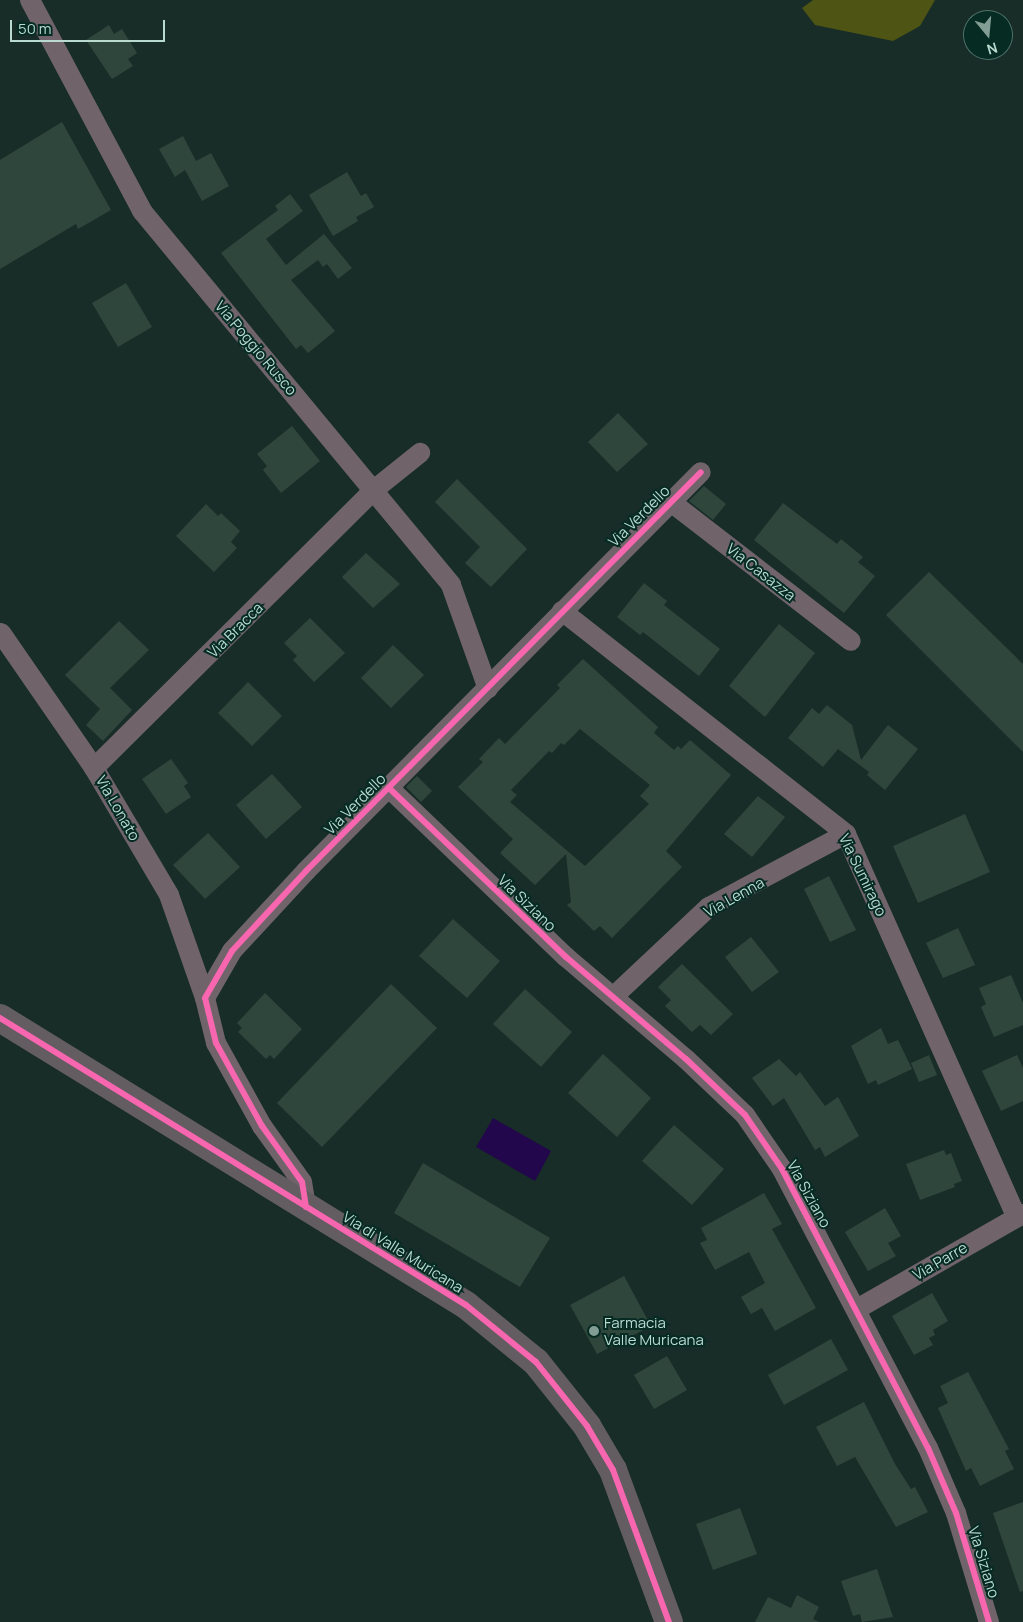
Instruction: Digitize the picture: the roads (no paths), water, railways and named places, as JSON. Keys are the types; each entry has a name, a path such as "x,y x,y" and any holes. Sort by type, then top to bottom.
{"street":[{"name":"Via Poggio Rusco","path":"30,0 142,211 375,489 451,585 488,689"},
{"name":"Via Bracca","path":"94,768 375,489 420,454"},
{"name":"Via Verdello","path":"205,998 232,950 562,611 701,472"},
{"name":"Via Casazza","path":"671,502 851,641"},
{"name":"Via Sumirago","path":"562,611 846,834 1019,1215"},
{"name":"Via Lonato","path":"1,633 94,768 169,895 205,998"},
{"name":"Via Siziano","path":"389,788 612,997 686,1058 745,1115 782,1169 857,1309 928,1448 956,1513 989,1622"},
{"name":"Via Lenna","path":"612,997 710,907 846,834"},
{"path":"205,998 216,1043 262,1126 302,1182 306,1207"},
{"name":"Via di Valle Muricana","path":"0,1018 466,1305 536,1362 587,1426 613,1470 669,1622"},
{"name":"Via Parre","path":"857,1309 1019,1215"}],"place":[{"name":"Farmacia Valle Muricana","path":"594,1331"}]}
